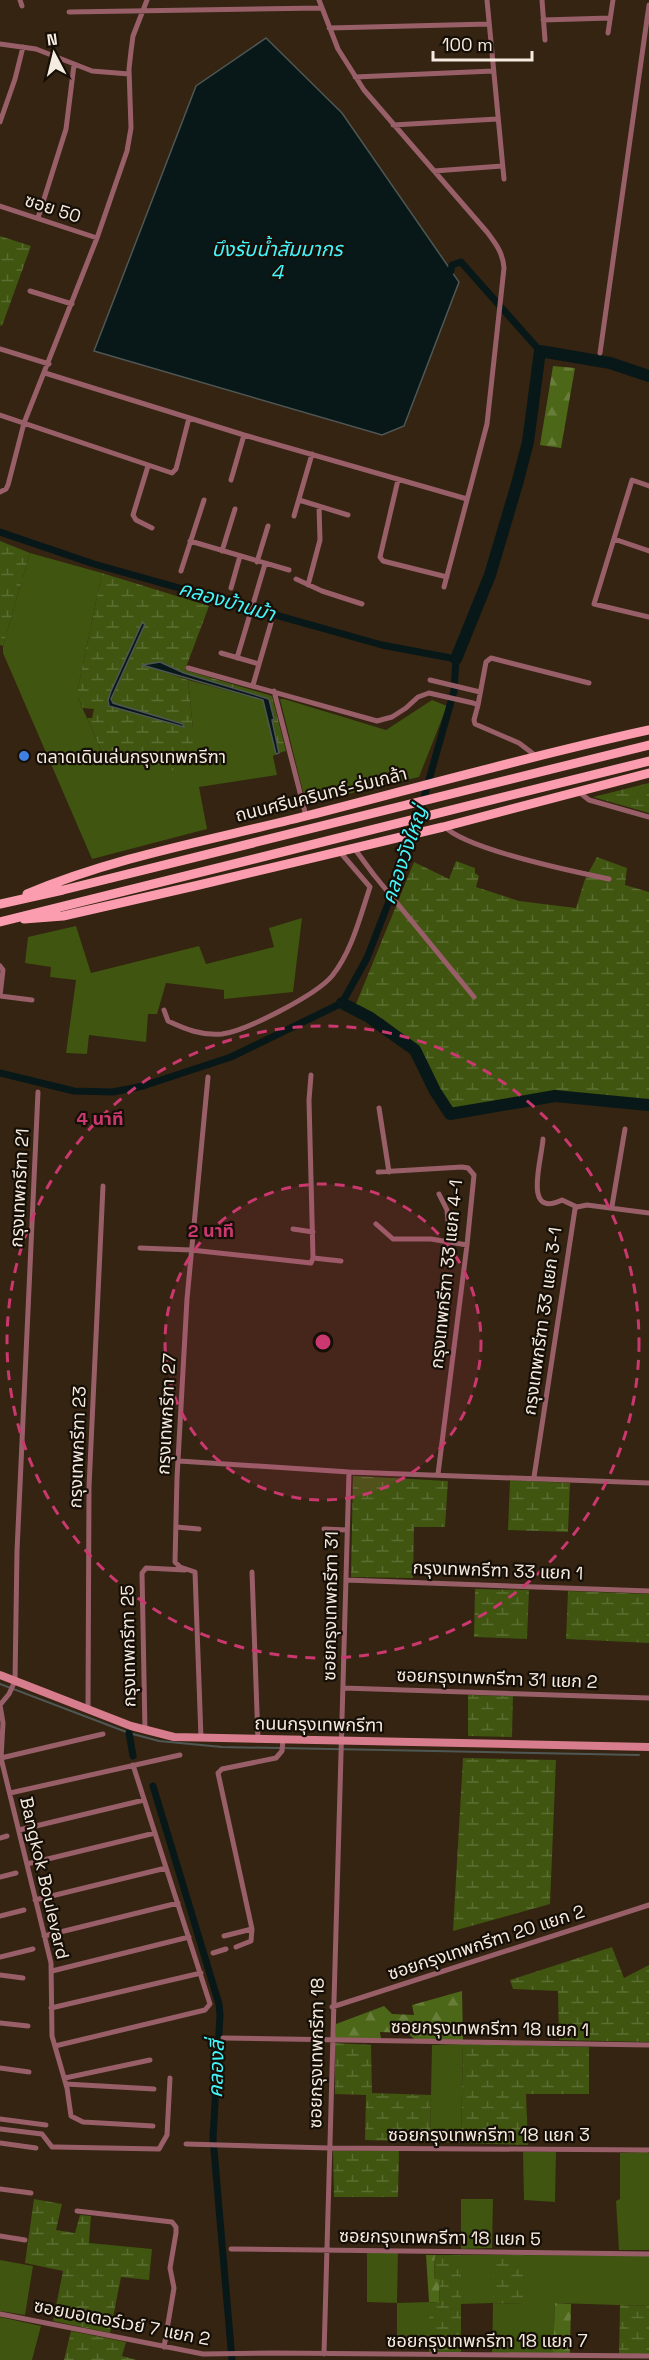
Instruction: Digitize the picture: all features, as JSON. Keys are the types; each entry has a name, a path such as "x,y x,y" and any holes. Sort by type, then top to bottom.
{"main road":[{"name":"ถนนศรีนครินทร์-ร่มเกล้า","path":"3,903 62,879 134,857 649,730"},
{"name":"ถนนศรีนครินทร์-ร่มเกล้า","path":"3,903 649,745"},
{"path":"0,922 649,761"},
{"path":"492,769 483,782 483,795 487,806 503,810"},
{"path":"12,919 38,920 74,914 385,841 649,773"},
{"path":"334,808 356,815 361,822 362,833 352,848"},
{"name":"ถนนกรุงเทพกรีฑา","path":"0,1675 14,1684 145,1731 174,1737 258,1740 282,1745 341,1747 649,1747"}],"street":[{"path":"0,492 8,485 24,423 97,238 129,141 129,74 133,36 147,0"},
{"path":"319,0 338,49 355,77 500,250 504,268 488,424 444,586"},
{"path":"487,0 504,179"},
{"path":"542,0 545,40"},
{"path":"608,33 613,0"},
{"path":"600,353 649,5"},
{"path":"69,12 321,8"},
{"path":"543,20 610,18"},
{"path":"329,28 489,24"},
{"path":"0,44 44,52 74,65 102,73 129,74"},
{"path":"0,122 23,47"},
{"path":"38,218 66,129 74,65"},
{"path":"355,77 493,71"},
{"path":"393,125 497,119"},
{"path":"434,171 502,166"},
{"name":"ซอย 50","path":"0,206 97,238"},
{"path":"30,291 72,304"},
{"path":"0,349 49,364"},
{"path":"45,374 244,435 467,499"},
{"path":"0,415 170,473 174,472 189,418"},
{"path":"231,480 244,435"},
{"path":"294,516 312,454"},
{"path":"148,466 133,515 136,520 152,528"},
{"path":"398,480 380,554 381,559 447,577"},
{"path":"649,486 632,480 594,604 649,617"},
{"path":"181,571 204,500"},
{"path":"299,500 348,514"},
{"path":"308,585 320,540 319,506"},
{"path":"222,551 235,508"},
{"path":"257,562 268,525"},
{"path":"614,539 649,551"},
{"path":"190,541 289,570"},
{"path":"231,588 240,556"},
{"path":"237,658 264,564"},
{"path":"296,579 362,604"},
{"path":"253,685 272,623"},
{"path":"221,653 259,664"},
{"path":"537,757 519,743 475,724 475,704 486,662 494,657 589,683"},
{"path":"188,668 377,722 392,717 418,697 429,693 475,704"},
{"path":"433,681 478,692"},
{"path":"274,691 306,816"},
{"path":"579,792 590,800 649,817"},
{"path":"443,826 460,838 490,848 541,864 609,879"},
{"path":"352,848 474,997"},
{"path":"164,1010 168,1021 187,1030 222,1034 241,1029 304,997 331,977 356,931 370,887 339,851"},
{"path":"0,966 3,970 0,996 32,1000"},
{"path":"140,1248 191,1250 311,1263 313,1232 309,1100 311,1075"},
{"name":"กรุงเทพกรีฑา 27","path":"201,1738 195,1572 178,1566 175,1562 191,1250 208,1077"},
{"name":"กรุงเทพกรีฑา 21","path":"14,1684 17,1546 39,1092"},
{"path":"379,1108 389,1172"},
{"path":"612,1206 625,1129"},
{"path":"543,1139 536,1187 538,1198 544,1203 550,1204 562,1200 577,1207"},
{"name":"กรุงเทพกรีฑา 33 แยก 4-1","path":"378,1172 462,1167 472,1172 474,1182 438,1474"},
{"name":"กรุงเทพกรีฑา 23","path":"88,1709 89,1487 103,1186"},
{"path":"439,1194 447,1210 450,1242"},
{"name":"กรุงเทพกรีฑา 33 แยก 3-1","path":"534,1477 571,1227 577,1207 612,1206 649,1213"},
{"path":"376,1224 393,1239 467,1245"},
{"path":"293,1228 313,1232"},
{"path":"313,1258 341,1261"},
{"path":"179,1461 349,1472 649,1482"},
{"name":"ซอยกรุงเทพกรีฑา 31","path":"341,1747 349,1472"},
{"path":"176,1527 199,1528"},
{"path":"324,1529 347,1530"},
{"name":"กรุงเทพกรีฑา 25","path":"145,1731 142,1573 146,1568 186,1570"},
{"path":"252,1572 258,1740"},
{"name":"กรุงเทพกรีฑา 33 แยก 1","path":"345,1580 649,1591"},
{"name":"Bangkok Boulevard","path":"14,1684 0,1705 3,1723 2,1758 52,1971 51,2008 55,2046 65,2081 69,2110 76,2120 153,2126"},
{"name":"ซอยกรุงเทพกรีฑา 31 แยก 2","path":"344,1688 649,1698"},
{"path":"2,1758 103,1734"},
{"path":"236,1947 250,1941 252,1929 218,1773 222,1769 271,1760 280,1755 282,1745"},
{"name":"ซอยกรุงเทพกรีฑา 18","path":"324,2354 341,1747"},
{"path":"10,1793 180,1755"},
{"path":"55,2046 205,2010 210,2004 133,1765"},
{"path":"19,1830 144,1800"},
{"path":"27,1864 155,1833"},
{"path":"0,1838 7,1836"},
{"path":"35,1900 166,1868"},
{"path":"0,1877 16,1873"},
{"path":"44,1936 178,1904"},
{"name":"ซอยกรุงเทพกรีฑา 20 แยก 2","path":"332,2007 649,1905"},
{"path":"0,1916 24,1910"},
{"path":"224,1936 252,1929"},
{"path":"52,1971 189,1937"},
{"path":"0,1957 33,1949"},
{"path":"213,1953 226,1949"},
{"path":"51,2008 201,1973"},
{"path":"0,1975 23,1978"},
{"path":"0,2023 28,2026"},
{"name":"ซอยกรุงเทพกรีฑา 18 แยก 1","path":"223,2038 649,2045"},
{"path":"65,2081 150,2060"},
{"path":"0,2068 29,2072"},
{"path":"0,2129 42,2134 56,2148 159,2149 167,2135 170,2078"},
{"path":"65,2081 154,2089"},
{"path":"0,2119 46,2125"},
{"path":"0,2143 36,2148"},
{"name":"ซอยกรุงเทพกรีฑา 18 แยก 3","path":"186,2144 329,2148 649,2150"},
{"path":"0,2189 31,2193"},
{"path":"77,2211 175,2224 176,2233 170,2268 174,2288 164,2347"},
{"path":"0,2236 26,2240"},
{"name":"ซอยกรุงเทพกรีฑา 18 แยก 5","path":"231,2249 649,2254"},
{"name":"ซอยมอเตอร์เวย์ 7 แยก 2","path":"0,2314 203,2354 240,2354"},
{"name":"ซอยกรุงเทพกรีฑา 18 แยก 7","path":"240,2354 649,2356"}],"green space":[{"path":"0,236 31,246 2,326 0,325"},
{"path":"553,366 575,368 561,448 540,445"},
{"path":"0,541 30,553 3,646 0,645"},
{"path":"30,553 102,573 78,688 78,698 101,750 193,729 188,680 263,700 276,754 273,756 277,775 199,787 207,829 92,859 3,653 3,646"},
{"path":"102,573 209,606 185,670 272,696 286,751 279,753 269,699 184,673 160,662 143,665 188,680 193,729 192,776 101,750 87,718 92,718 94,709 83,708 78,698 78,688","holes":["142,623 145,624 111,699 113,703 183,724 183,727 109,706 111,691"]},
{"path":"280,699 386,730 432,700 447,706 419,777 306,804"},
{"path":"649,783 649,813 593,797"},
{"path":"597,857 627,868 625,885 649,892 649,1102 546,1092 450,1110 416,1045 383,1019 356,1004 414,862 449,879 456,861 475,868 475,873 479,876 476,887 519,901 576,908 585,879"},
{"path":"302,918 293,992 224,999 224,990 166,983 157,1014 148,1014 146,1042 89,1035 87,1054 66,1053 76,980 50,977 51,967 25,963 28,937 76,926 91,973 199,946 206,964 274,947 269,928"},
{"path":"353,1476 448,1481 445,1527 414,1527 413,1578 351,1577"},
{"path":"510,1480 570,1483 568,1532 508,1530"},
{"path":"475,1589 529,1590 527,1639 474,1637"},
{"path":"568,1591 649,1594 649,1643 566,1639"},
{"path":"468,1695 513,1696 512,1737 468,1736"},
{"path":"463,1758 556,1760 550,1904 453,1931"},
{"path":"612,1947 624,1978 649,1965 649,2042 559,2040 558,1991 513,1989 510,1980"},
{"path":"462,1991 463,2040 414,2039 408,2033 380,2032 381,2039 335,2038 336,2024 384,2006 392,2014 414,2015 412,2005"},
{"path":"335,2043 371,2045 372,2093 431,2095 430,2142 365,2140 366,2095 335,2094"},
{"path":"463,2044 461,2143 430,2142 432,2045"},
{"path":"463,2044 589,2047 589,2094 526,2094 528,2145 461,2143"},
{"path":"399,2150 398,2197 334,2197 333,2151"},
{"path":"523,2152 556,2152 555,2202 524,2200"},
{"path":"647,2152 649,2154 649,2250 619,2250 616,2201 620,2199 620,2153"},
{"path":"34,2199 62,2204 56,2230 75,2233 80,2215 91,2216 89,2243 152,2249 149,2280 121,2277 110,2333 53,2321 63,2271 25,2263"},
{"path":"461,2199 493,2199 492,2248 461,2249"},
{"path":"367,2253 398,2253 397,2303 367,2302"},
{"path":"426,2255 435,2255 434,2278 440,2279 439,2303 429,2302"},
{"path":"435,2255 461,2255 461,2354 429,2352 429,2302 439,2303 440,2280 434,2278"},
{"path":"461,2255 493,2255 493,2303 461,2304"},
{"path":"493,2255 523,2255 523,2304 493,2303"},
{"path":"523,2255 649,2256 649,2306 555,2303 553,2353 492,2353 493,2303 523,2304"},
{"path":"0,2260 33,2266 25,2315 0,2311"},
{"path":"429,2302 429,2339 397,2337 397,2303"},
{"path":"555,2303 571,2304 570,2353 553,2353"},
{"path":"620,2305 649,2306 649,2354 619,2354"},
{"path":"0,2317 41,2326 32,2360 0,2360"},
{"path":"71,2331 126,2342 122,2356 137,2360 64,2360"}],"water":[{"name":"บึงรับน้ำสัมมากร 4","path":"266,38 342,113 459,282 404,426 382,435 94,351 196,86"},
{"path":"142,623 145,624 111,699 113,703 183,724 184,727 109,706 111,691"},
{"path":"160,662 184,673 269,699 279,753 276,754 263,700 142,665"}],"waterway":[{"path":"451,271 452,265 461,262 540,351"},
{"name":"คลองวังใหญ่","path":"456,659 490,575 517,484 528,442 540,351 610,363 649,376"},
{"name":"คลองวังใหญ่","path":"0,532 94,564 382,645 456,659 454,691 410,847 367,958 342,1003 231,1057 143,1086 113,1092 74,1091 0,1073"},
{"path":"342,1003 369,1017 415,1050 435,1091 450,1114 555,1096 649,1105"},
{"path":"0,1684 129,1733 159,1741 222,1747 639,1755"},
{"name":"คลองสี่","path":"129,1733 133,1756"},
{"name":"คลองสี่","path":"153,1786 219,2004 213,2138 232,2360"}],"place":[{"name":"ตลาดเดินเล่นกรุงเทพกรีฑา","path":"24,756"}],"water label":[{"name":"คลองบ้านม้า","path":"227,601"}]}
